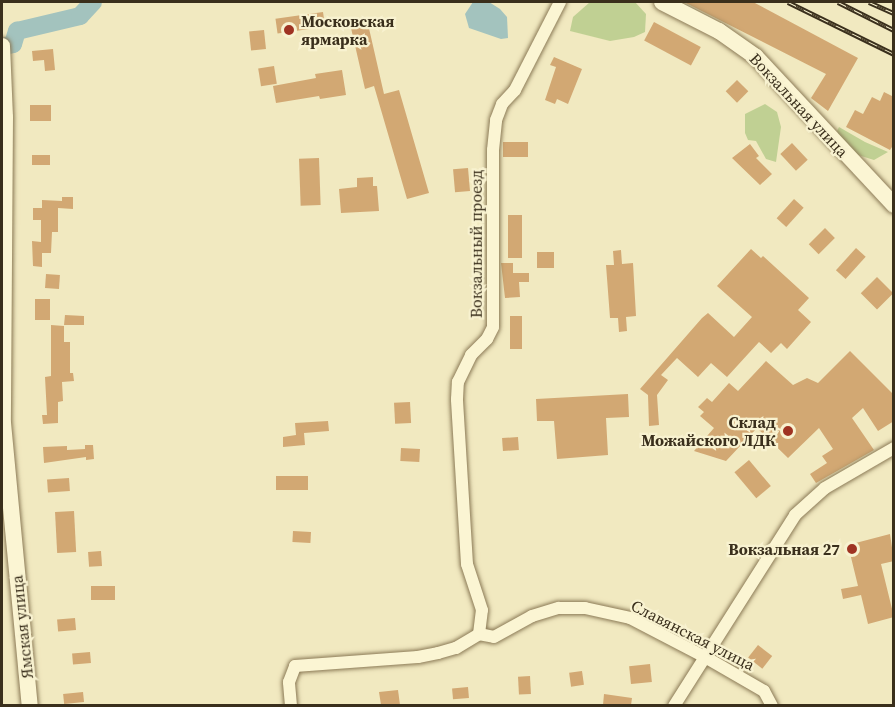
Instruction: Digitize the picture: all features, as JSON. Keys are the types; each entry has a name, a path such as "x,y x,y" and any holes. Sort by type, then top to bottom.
{"main road":[{"name":"Вокзальная улица","path":"662,2 719,31 756,57 894,205"},
{"name":"Ямская улица","path":"2,46 5,117 3,423 30,705"}],"street":[{"name":"Вокзальный проезд","path":"479,634 482,610 467,564 457,399 458,382 471,355 487,339 493,327 493,150 496,120 502,104 515,90 560,2"},
{"path":"674,705 795,515 825,488 894,448"},
{"name":"Славянская улица","path":"291,705 290,682 295,666 418,657 456,648 479,634 494,637 532,616 559,608 585,608 630,618 764,691 772,705"}],"green space":[{"path":"590,2 635,2 646,14 645,32 634,37 610,41 570,31 573,17"},
{"path":"765,104 777,112 781,127 776,162 766,159 756,141 748,140 745,133 745,114"},
{"path":"839,127 888,152 874,160 858,155 841,140 837,131"}],"water":[{"path":"473,2 489,2 500,9 507,17 508,38 501,39 469,28 465,14"}],"building":[{"path":"684,2 753,2 858,58 828,111 811,98 826,74"},
{"path":"323,12 325,27 278,34 275,19"},
{"path":"654,22 701,47 691,65 644,41"},
{"path":"368,24 384,94 399,90 429,193 407,199 374,86 365,89 351,28"},
{"path":"264,30 266,49 251,50 249,32"},
{"path":"53,49 55,70 45,71 44,60 33,61 32,51"},
{"path":"554,57 582,69 568,104 557,99 555,104 545,100 556,67 550,65"},
{"path":"274,66 277,84 261,86 258,69"},
{"path":"342,70 346,95 320,99 319,96 276,103 273,86 316,78 315,74"},
{"path":"737,80 748,91 737,103 726,91"},
{"path":"884,92 894,97 894,144 890,150 846,127 855,110 863,114 872,97 880,101"},
{"path":"30,105 51,105 51,121 30,121"},
{"path":"503,142 528,142 528,157 503,157"},
{"path":"792,143 808,160 796,171 780,154"},
{"path":"750,144 759,156 756,158 772,174 760,185 732,158"},
{"path":"32,155 50,155 50,165 32,165"},
{"path":"319,158 321,205 301,206 299,159"},
{"path":"468,168 470,191 455,192 453,169"},
{"path":"373,177 373,186 377,186 379,211 341,213 339,189 357,187 357,178"},
{"path":"62,197 73,197 73,209 58,208 58,232 52,232 51,253 42,253 42,267 33,266 32,241 41,242 41,220 33,220 33,208 42,208 42,200 62,201"},
{"path":"794,199 804,208 786,227 777,218"},
{"path":"508,215 522,215 522,258 508,258"},
{"path":"825,228 835,238 819,254 809,244"},
{"path":"856,248 866,257 846,279 836,270"},
{"path":"751,249 761,258 763,256 809,298 798,310 811,322 787,349 781,343 771,353 759,342 727,377 711,363 698,377 677,358 661,375 668,380 657,395 659,425 649,426 648,395 640,389 702,318 708,313 734,337 752,317 717,286"},
{"path":"621,250 622,264 633,263 636,316 626,317 627,331 619,332 618,318 610,318 606,265 614,265 613,251"},
{"path":"537,252 554,252 554,268 537,268"},
{"path":"501,263 513,263 513,273 529,273 529,282 519,282 520,297 505,298"},
{"path":"46,274 60,275 59,289 45,288"},
{"path":"877,277 893,293 877,310 861,293"},
{"path":"35,299 50,299 50,320 35,320"},
{"path":"65,315 84,316 84,325 64,325"},
{"path":"510,316 522,316 522,349 510,349"},
{"path":"51,325 64,326 64,342 70,342 70,373 73,373 74,381 62,382 63,401 58,402 58,423 43,424 42,415 47,415 45,377 51,376"},
{"path":"850,351 894,395 894,421 878,431 863,408 852,418 874,450 816,483 810,474 827,463 822,456 833,449 819,428 788,458 757,428 726,461 694,451 714,428 700,416 704,412 698,407 707,398 712,402 729,383 738,391 766,361 793,385 807,378 818,383"},
{"path":"628,394 629,417 606,418 608,455 557,459 554,421 537,421 536,399"},
{"path":"410,402 411,423 395,424 394,403"},
{"path":"328,421 329,431 304,433 305,445 283,447 283,437 296,435 295,423"},
{"path":"518,437 519,450 503,451 502,438"},
{"path":"85,445 93,445 94,459 86,460 86,457 44,463 43,447 67,446 67,450 85,449"},
{"path":"401,448 420,449 419,462 400,461"},
{"path":"749,460 771,486 756,498 734,472"},
{"path":"276,476 308,476 308,490 276,490"},
{"path":"69,478 70,491 48,493 47,480"},
{"path":"74,511 76,552 57,553 55,512"},
{"path":"293,531 311,532 310,543 292,542"},
{"path":"890,534 894,561 881,564 894,617 868,624 861,595 843,599 841,589 858,586 848,545"},
{"path":"101,551 102,566 89,567 88,552"},
{"path":"91,586 115,586 115,600 91,600"},
{"path":"75,618 76,630 58,632 57,620"},
{"path":"758,645 772,656 762,669 748,658"},
{"path":"90,652 91,663 73,665 72,654"},
{"path":"650,664 652,682 631,684 629,666"},
{"path":"582,671 584,685 571,687 569,673"},
{"path":"530,676 531,694 519,695 518,677"},
{"path":"468,687 469,698 453,699 452,688"},
{"path":"398,690 400,705 381,705 379,692"},
{"path":"83,692 84,702 64,704 63,694"},
{"path":"604,694 632,698 631,705 603,705"}],"waterway":[{"path":"9,45 13,44 17,31 80,16 93,2"}],"railway":[{"path":"788,2 894,54"},
{"path":"838,2 894,30"},
{"path":"869,2 894,13"}],"place":[{"name":"Московская ярмарка","path":"289,30"},
{"name":"Склад Можайского ЛДК","path":"788,431"},
{"name":"Вокзальная 27","path":"852,549"}]}
